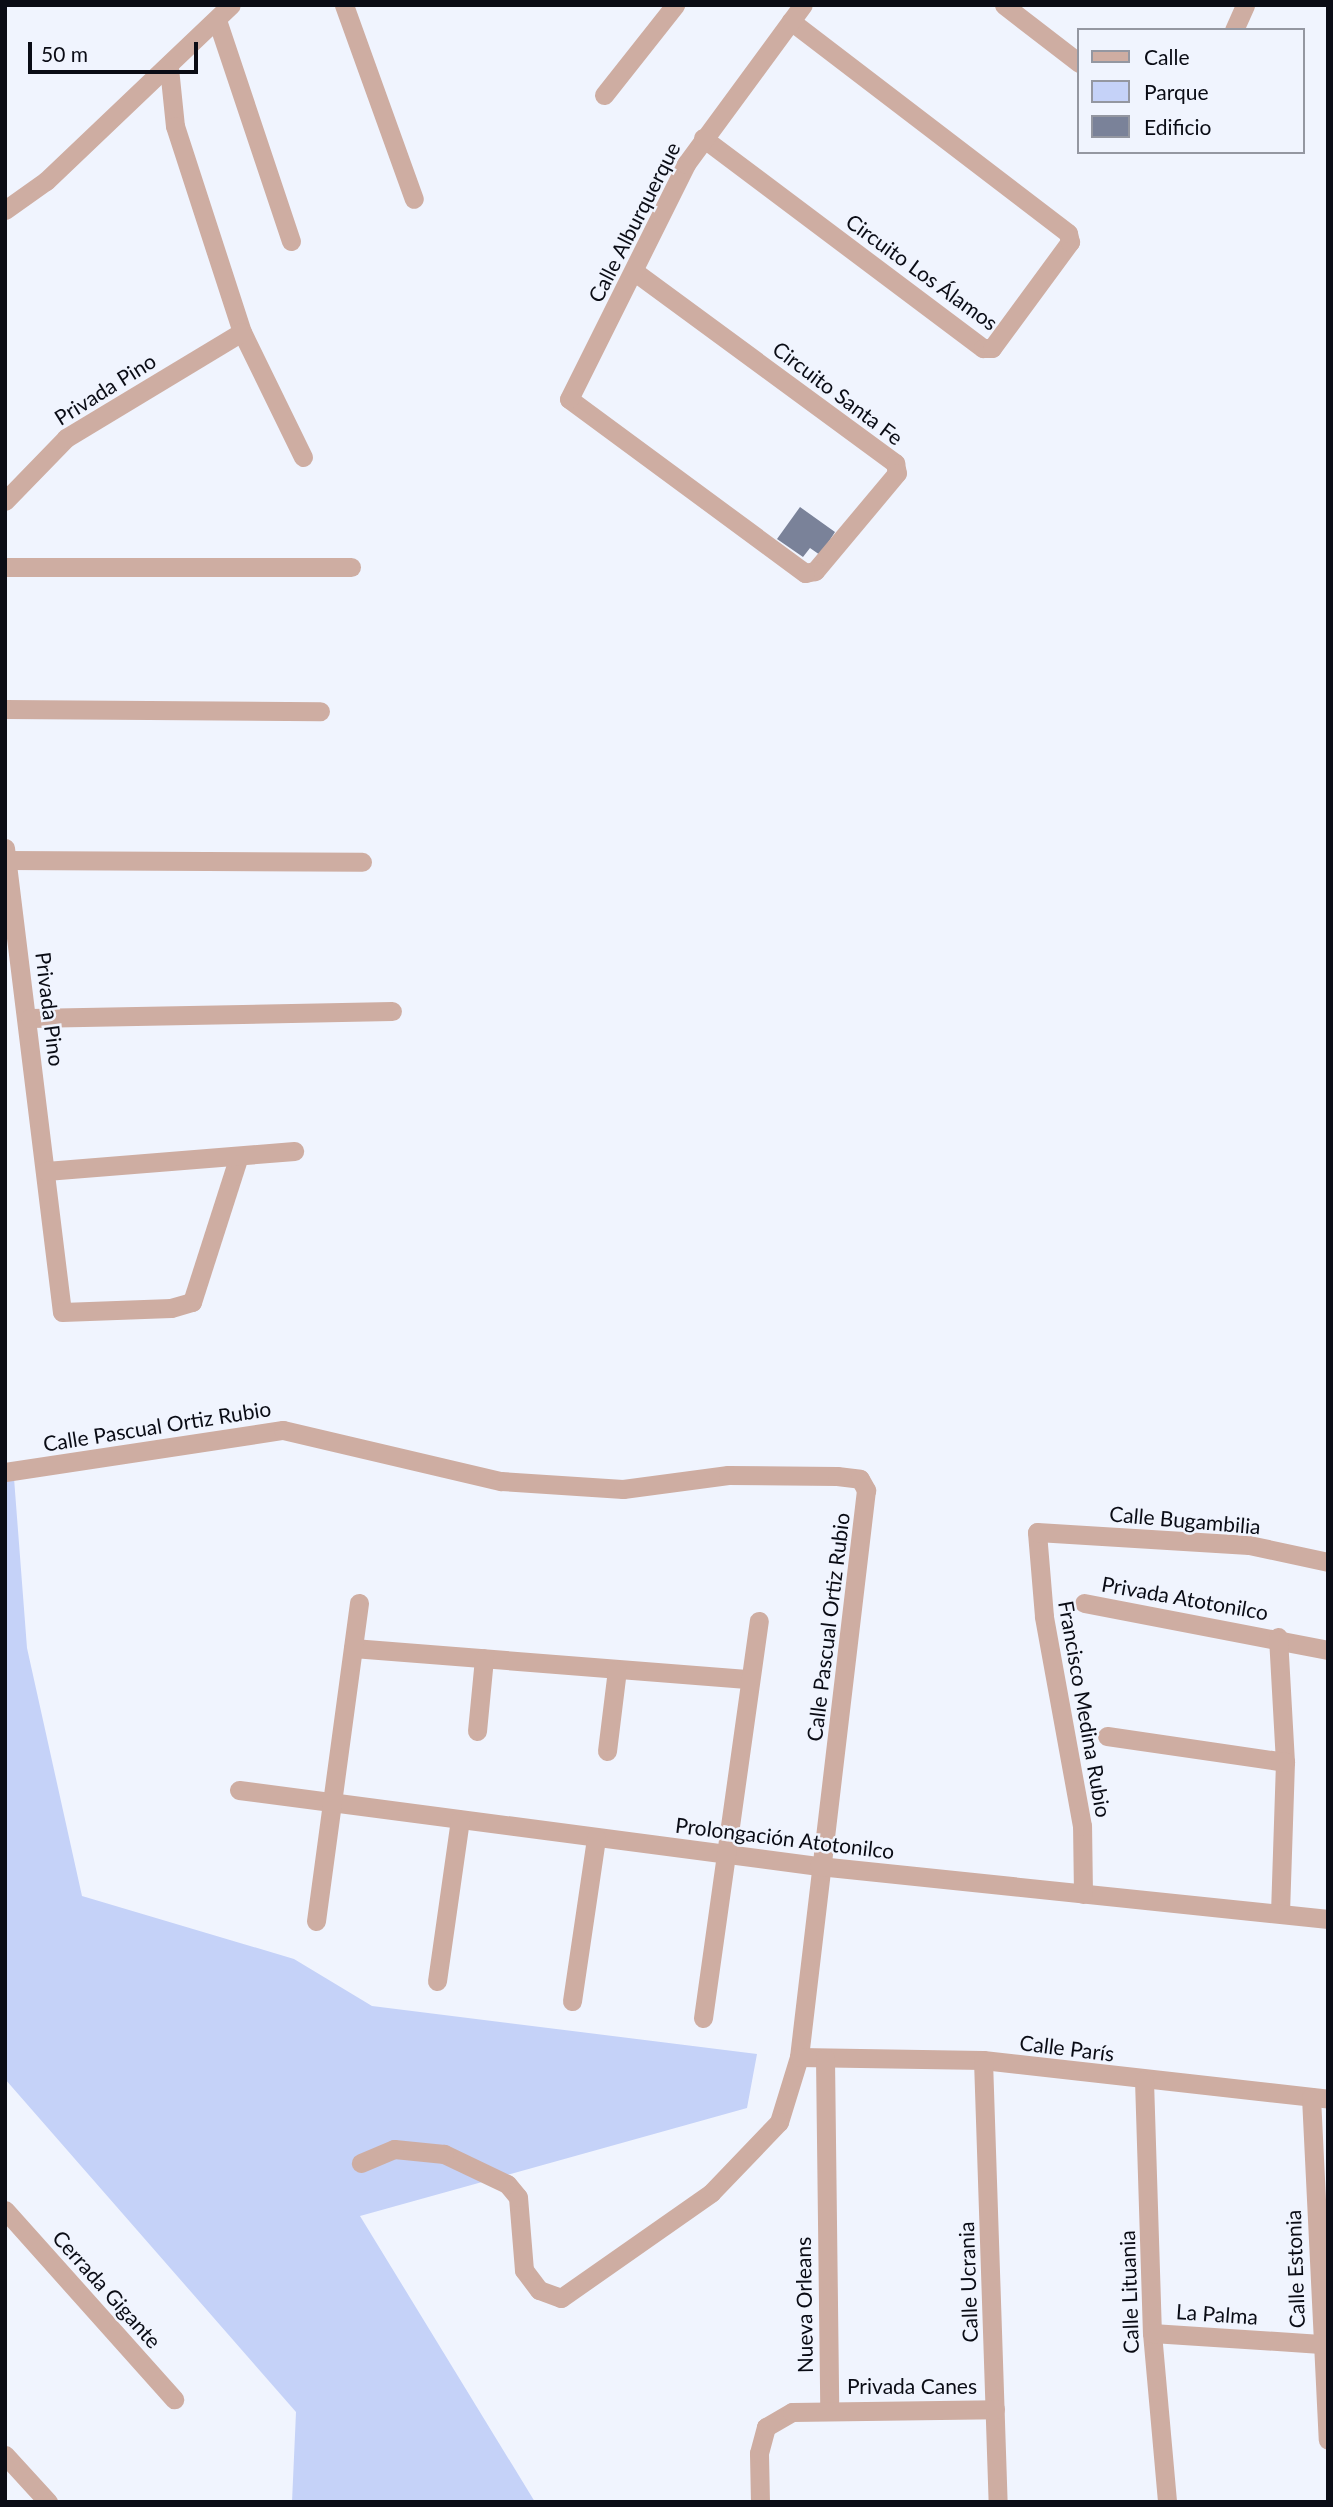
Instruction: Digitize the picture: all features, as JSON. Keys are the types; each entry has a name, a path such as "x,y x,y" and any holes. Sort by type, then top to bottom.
{"street":[{"path":"5,210 46,181 169,68 231,5"},
{"path":"344,5 414,199"},
{"path":"604,94 675,5"},
{"path":"1004,5 1078,62"},
{"path":"1235,28 1245,5"},
{"name":"Circuito Los Álamos","path":"702,138 983,348 992,348 1070,242 1069,233 797,13"},
{"name":"Calle Alburquerque","path":"569,399 635,272 670,191 702,138 797,13"},
{"path":"217,20 291,241"},
{"path":"169,68 175,126 243,332 303,457"},
{"name":"Circuito Santa Fe","path":"569,399 805,573 815,571 897,473 895,463 635,272"},
{"name":"Privada Pino","path":"5,501 66,438 243,332"},
{"path":"5,568 351,567"},
{"path":"5,709 320,711"},
{"path":"6,854 362,862"},
{"name":"Privada Pino","path":"6,854 30,1018 62,1312 171,1308 192,1302 239,1156"},
{"path":"30,1018 392,1012"},
{"path":"46,1171 294,1151"},
{"name":"Calle Pascual Ortiz Rubio","path":"5,1472 283,1430 501,1481 623,1489 728,1475 860,1479 867,1517 819,1866 799,2057 779,2122 711,2193 561,2298 539,2291 524,2270 517,2197 507,2184 444,2154 394,2149 360,2163"},
{"name":"Calle Bugambilia","path":"1037,1532 1249,1545 1328,1562"},
{"name":"Francisco Medina Rubio","path":"1037,1532 1044,1616 1082,1825 1083,1894"},
{"path":"316,1921 330,1801 359,1603"},
{"name":"Privada Atotonilco","path":"1084,1603 1278,1637 1328,1650"},
{"path":"703,2018 759,1621"},
{"name":"Privada Atotonilco","path":"1278,1637 1285,1762 1280,1912"},
{"path":"353,1648 750,1679"},
{"path":"477,1731 484,1658"},
{"path":"607,1751 617,1670"},
{"path":"1107,1735 1285,1762"},
{"name":"Prolongación Atotonilco","path":"239,1790 819,1866 1328,1919"},
{"path":"437,1981 460,1820"},
{"path":"572,2001 596,1838"},
{"name":"Calle París","path":"799,2057 984,2060 1320,2098"},
{"name":"Nueva Orleans","path":"825,2058 829,2408"},
{"name":"Calle Ucrania","path":"984,2060 998,2502"},
{"name":"Calle Lituania","path":"1144,2080 1152,2333 1167,2502"},
{"name":"Calle Estonia","path":"1320,2098 1321,2344 1328,2440"},
{"name":"Cerrada Gigante","path":"5,2210 174,2399"},
{"name":"La Palma","path":"1152,2333 1321,2344"},
{"path":"761,2502 759,2453 766,2427 792,2412 829,2408"},
{"name":"Privada Canes","path":"829,2408 995,2409"},
{"path":"5,2455 32,2493 48,2502"}],"green space":[{"path":"5,1478 14,1478 27,1648 82,1896 294,1959 372,2006 757,2054 747,2108 360,2216 535,2502 292,2502 296,2412 5,2079"}],"building":[{"path":"800,507 835,532 820,555 810,548 803,557 777,539"}]}
